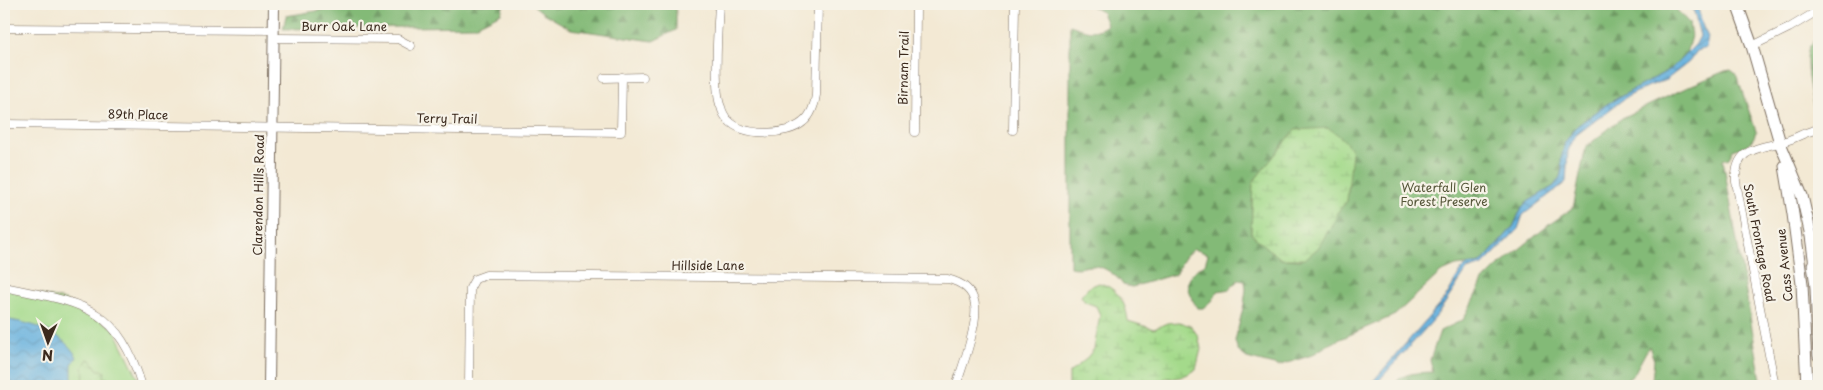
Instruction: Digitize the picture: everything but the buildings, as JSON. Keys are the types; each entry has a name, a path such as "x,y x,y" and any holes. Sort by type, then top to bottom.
{"highway":[{"path":"1815,264 1819,291"}],"main road":[{"name":"Cass Avenue","path":"1737,4 1752,46 1780,143 1793,214 1802,284 1807,386"},
{"name":"Cass Avenue","path":"1780,143 1802,196 1811,236 1815,264 1819,356"}],"street":[{"name":"Clarendon Hills Road","path":"269,386 274,4"},
{"path":"719,4 717,92 719,103 728,120 746,130 763,132 785,131 793,128 804,122 814,106 816,95 818,4"},
{"name":"Birnam Trail","path":"915,132 916,4"},
{"path":"1013,130 1015,4"},
{"path":"1752,46 1789,28 1819,10"},
{"name":"Burr Oak Lane","path":"4,28 274,34 398,39 411,46"},
{"name":"Terry Trail","path":"273,128 621,132 622,77"},
{"path":"604,78 643,77"},
{"name":"89th Place","path":"4,124 273,128"},
{"name":"South Frontage Road","path":"1775,386 1736,182 1737,165 1748,152 1819,129"},
{"name":"Hillside Lane","path":"469,386 470,288 475,279 486,275 943,278 952,280 968,289 974,301 976,314 956,386"},
{"path":"4,288 65,300 87,308 114,328 134,360 142,386"}],"green space":[{"path":"358,4 504,4 501,13 475,26 283,29 286,16"},
{"path":"532,4 676,4 676,30 653,41 571,29 543,13"},
{"name":"Waterfall Glen Forest Preserve","path":"1088,4 1671,4 1689,23 1691,36 1686,54 1671,69 1607,104 1577,126 1561,159 1562,169 1560,177 1554,186 1522,207 1513,227 1481,263 1456,266 1440,273 1395,315 1329,344 1312,355 1278,366 1247,358 1238,351 1235,341 1244,304 1245,281 1238,280 1230,289 1218,291 1212,301 1204,308 1197,308 1190,294 1188,283 1192,274 1205,264 1208,254 1194,249 1186,255 1175,274 1132,287 1123,285 1113,274 1104,268 1094,266 1070,267 1070,25 1089,31 1098,30 1107,25 1102,12","holes":["1295,131 1349,183 1347,201 1336,214 1337,216 1329,229 1301,260 1281,259 1251,234 1253,182"]},
{"path":"1819,35 1819,119 1817,119 1811,94 1807,54 1812,43"},
{"path":"1731,70 1736,74 1756,131 1751,142 1733,150 1729,158 1723,160 1762,386 1654,386 1652,380 1654,360 1649,346 1634,374 1621,386 1393,386 1405,376 1433,372 1430,360 1440,331 1463,320 1483,281 1495,269 1550,224 1573,208 1586,147 1622,118 1692,85"},
{"path":"1328,128 1342,138 1352,152 1347,201 1336,214 1337,216 1318,248 1305,259 1281,259 1251,234 1253,182 1295,130"},
{"path":"1099,283 1106,285 1120,297 1128,321 1154,329 1167,323 1179,322 1191,326 1198,336 1201,349 1196,369 1189,374 1166,378 1161,382 1162,386 1069,386 1069,373 1085,360 1094,349 1100,315 1096,306 1085,302 1081,296 1089,287"},
{"path":"4,287 65,300 114,328 142,386 4,386"},
{"path":"88,359 91,360 98,370 105,372 104,377 119,386 84,386 83,367"}],"water":[{"path":"1692,4 1697,5 1708,37 1706,48 1697,51 1689,62 1666,80 1625,98 1575,136 1568,151 1566,182 1523,215 1518,229 1483,265 1467,270 1435,318 1374,386 1369,386 1446,297 1462,269 1468,265 1481,263 1513,227 1522,207 1554,186 1560,177 1562,169 1561,159 1565,142 1577,126 1607,104 1671,69 1696,44 1700,36"},
{"path":"4,319 36,326 63,340 77,357 72,364 72,386 4,386 4,376 8,365 4,351"}]}
